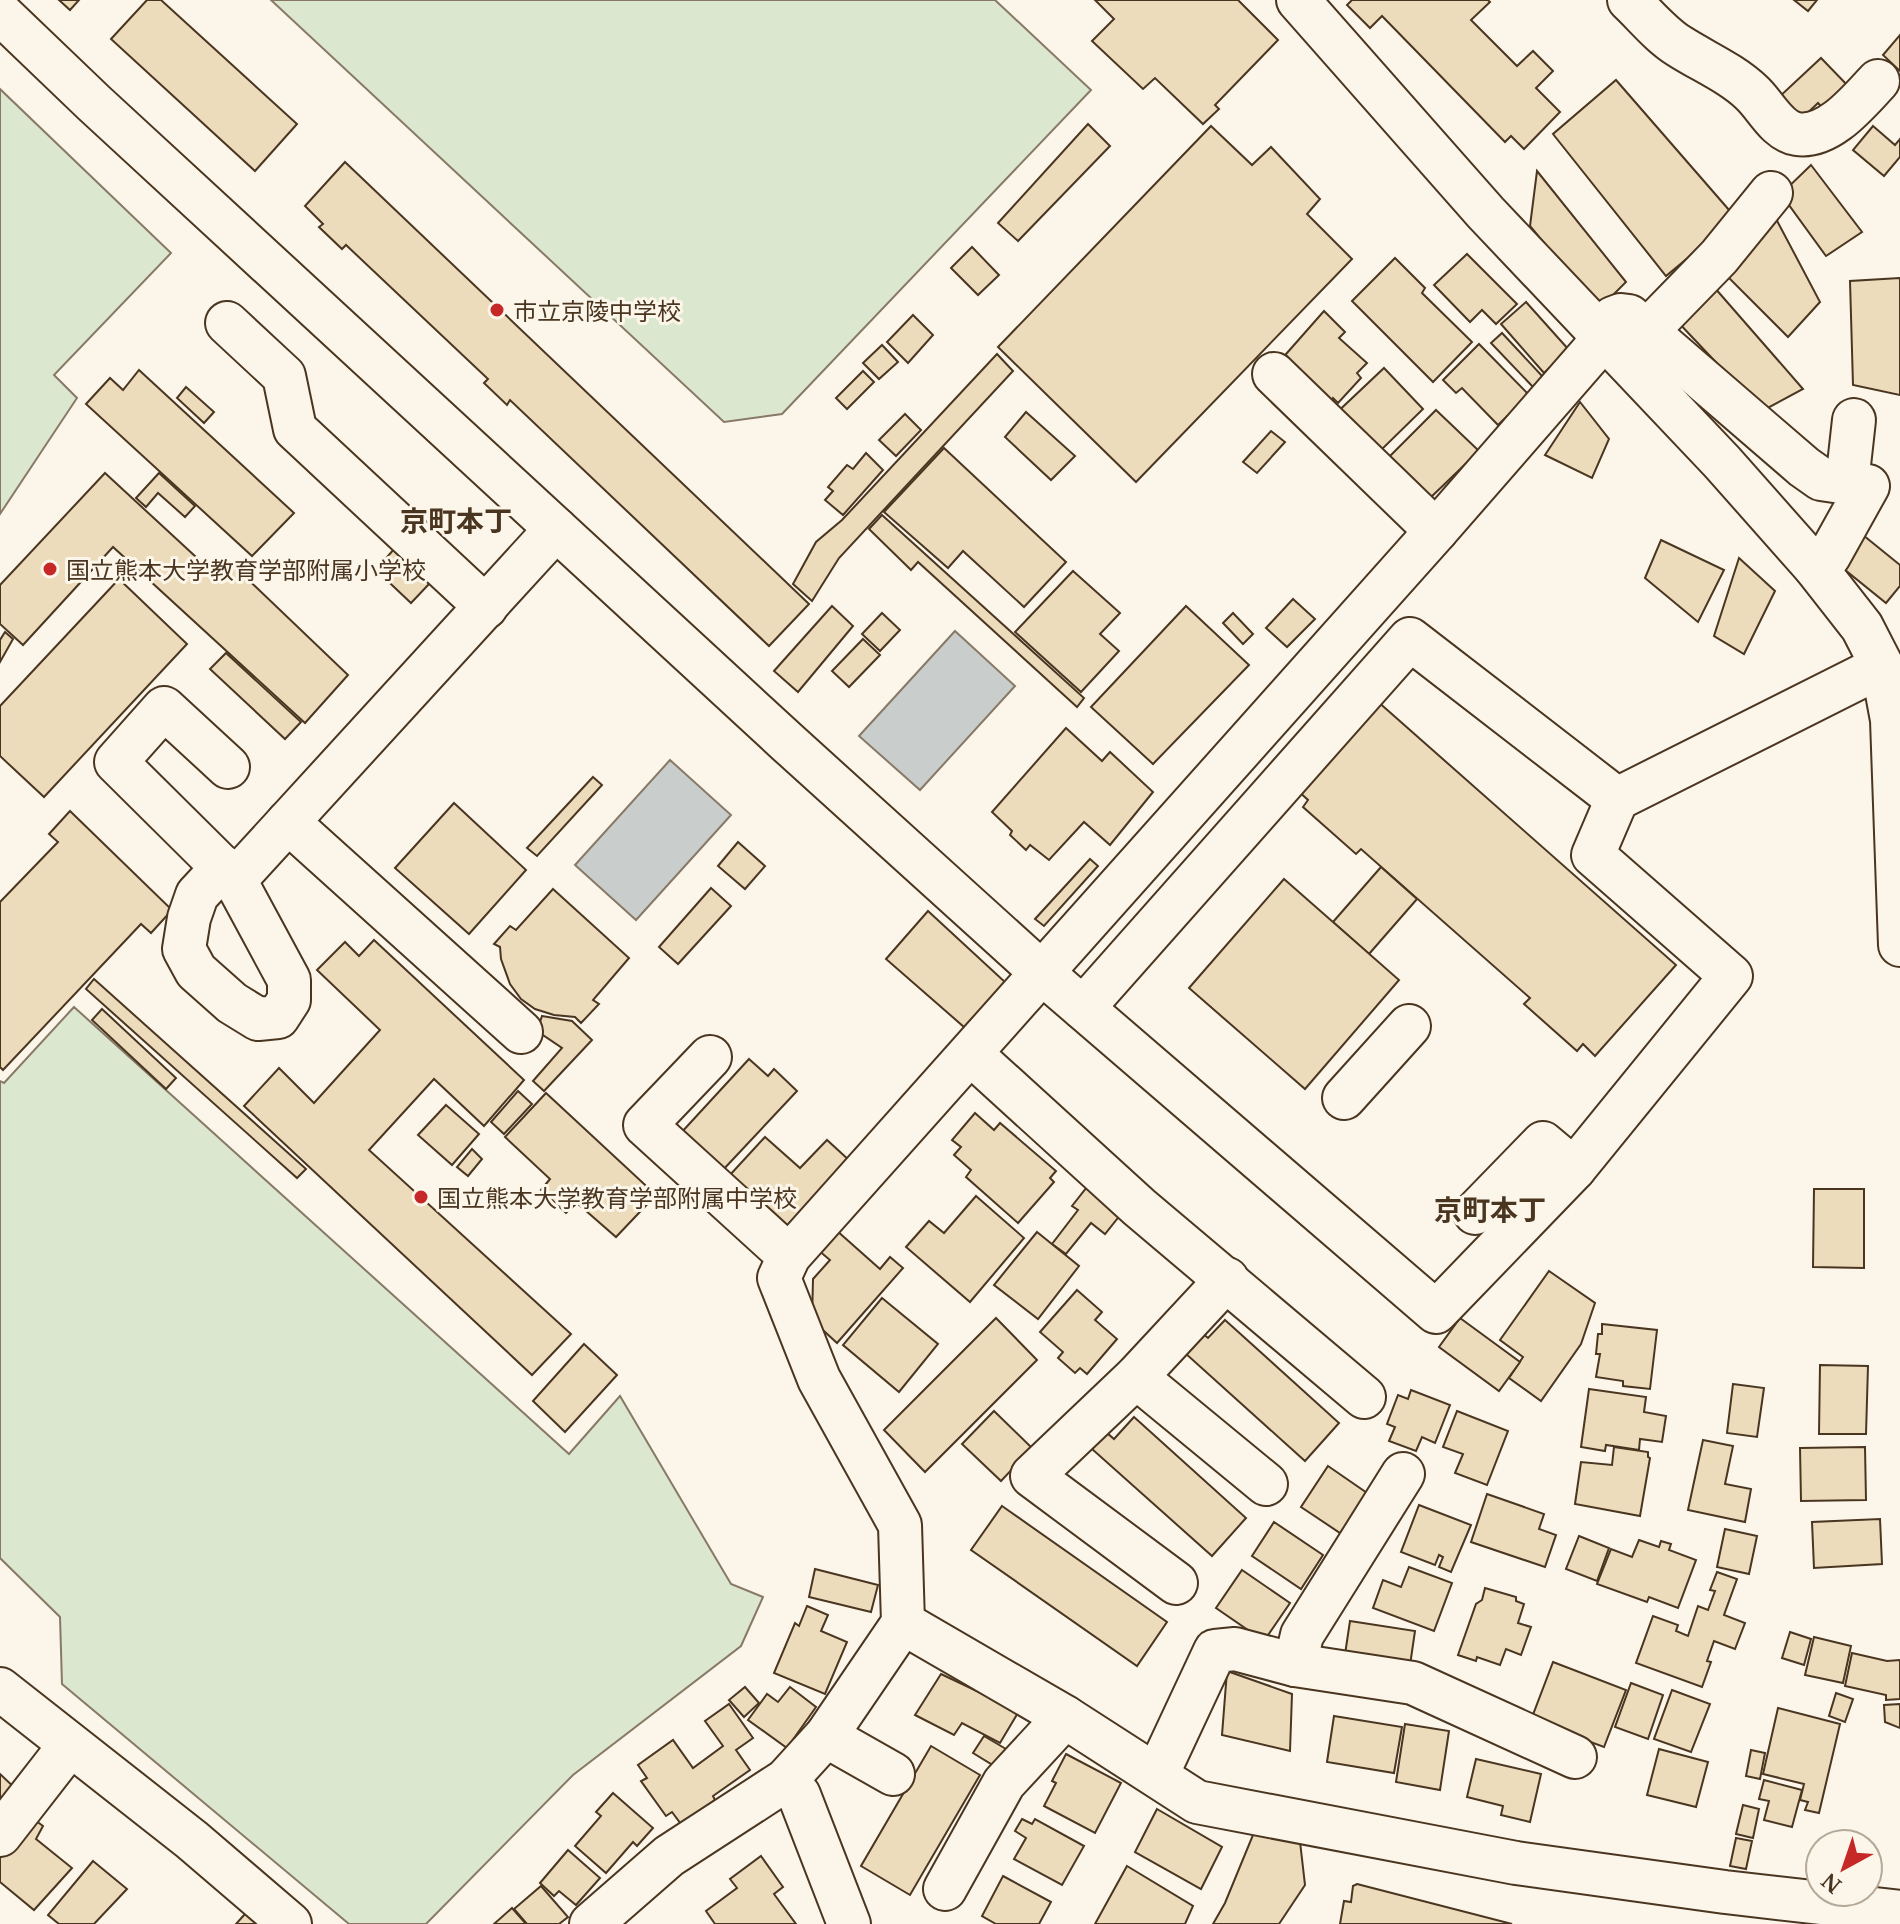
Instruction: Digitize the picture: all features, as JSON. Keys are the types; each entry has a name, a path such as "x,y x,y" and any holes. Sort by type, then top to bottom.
{"street":[{"path":"1298,0 1486,213 1600,337 1722,462 1815,567 1862,627 1882,666 1892,720 1900,945"},
{"path":"1629,0 1677,45 1728,75 1753,94 1783,127 1797,134 1812,133 1830,125 1878,81"},
{"path":"0,13 556,529 1041,972 1436,1312 1574,1169 1731,976 1593,855 1617,799 1882,666"},
{"path":"1647,331 1719,257 1771,193"},
{"path":"591,1924 669,1856 786,1780 826,1736 903,1623 900,1525 819,1379 779,1278 789,1256 1436,531 1592,352 1613,318 1629,316 1821,479 1868,486 1829,556 1815,567"},
{"path":"227,323 284,376 295,429 486,607"},
{"path":"1274,374 1436,531"},
{"path":"1847,483 1854,420"},
{"path":"228,767 164,708 116,762 229,874 288,822 556,529"},
{"path":"1083,1008 1410,639 1617,799"},
{"path":"288,822 521,1032"},
{"path":"1344,1098 1409,1026"},
{"path":"971,1054 1139,1207 1364,1397"},
{"path":"710,1057 645,1125 789,1256"},
{"path":"1475,1213 1543,1143 1574,1169"},
{"path":"1176,1583 1032,1476 1136,1377 1227,1279"},
{"path":"1136,1377 1266,1484"},
{"path":"1295,1665 1302,1635 1403,1474"},
{"path":"903,1623 1065,1717 1197,1802 1516,1863 1717,1908 1900,1912"},
{"path":"1157,1775 1215,1651 1235,1649 1295,1665 1413,1683 1575,1757"},
{"path":"0,1689 192,1840 290,1924"},
{"path":"945,1889 1004,1783 1065,1717"},
{"path":"826,1736 893,1774"},
{"path":"0,1835 70,1745"},
{"path":"786,1780 799,1795 849,1924"}],"green space":[{"path":"271,0 995,0 1091,90 782,414 724,422"},
{"path":"0,89 171,253 54,375 77,398 0,514"},
{"path":"74,1007 569,1454 620,1396 731,1584 763,1597 741,1646 573,1775 426,1924 349,1924 62,1684 60,1617 0,1558 0,1081 4,1083"}],"shaded area":[{"path":"955,631 1015,686 920,790 859,736"},
{"path":"670,760 731,815 636,920 575,865"}],"building":[{"path":"59,0 79,0 70,10"},
{"path":"147,0 161,0 297,124 255,171 111,39"},
{"path":"1095,0 1238,0 1278,40 1215,105 1219,109 1203,124 1155,78 1143,89 1092,41 1114,19"},
{"path":"1352,0 1488,0 1490,2 1471,20 1517,66 1533,51 1553,71 1536,88 1560,112 1524,149 1511,136 1505,142 1382,16 1370,28 1347,5"},
{"path":"1794,0 1817,0 1808,11"},
{"path":"1900,35 1900,71 1883,55"},
{"path":"1821,58 1852,90 1827,113 1818,103 1799,121 1778,98"},
{"path":"1616,80 1736,218 1666,276 1553,134"},
{"path":"1088,124 1110,146 1018,241 998,223"},
{"path":"1211,126 1252,165 1271,147 1320,199 1307,214 1352,259 1136,482 998,347"},
{"path":"1873,126 1895,145 1900,139 1900,157 1884,176 1853,150"},
{"path":"345,162 809,604 769,646 510,400 507,405 484,383 488,379 346,245 342,249 319,227 323,224 305,206"},
{"path":"1811,165 1862,232 1826,256 1781,194"},
{"path":"1537,171 1626,282 1599,309 1530,226"},
{"path":"1774,215 1820,302 1788,337 1726,275"},
{"path":"972,247 999,275 978,295 951,268"},
{"path":"1467,254 1517,304 1496,324 1482,310 1470,322 1434,285"},
{"path":"1395,258 1425,288 1422,293 1472,342 1433,382 1352,301"},
{"path":"1900,278 1900,395 1853,385 1850,281"},
{"path":"1714,287 1803,389 1762,411 1676,320"},
{"path":"1526,302 1569,350 1544,373 1501,324"},
{"path":"1324,311 1345,332 1339,338 1367,363 1357,373 1361,378 1338,403 1333,398 1327,406 1279,362"},
{"path":"913,315 933,335 908,363 887,342"},
{"path":"1502,333 1543,377 1533,387 1491,343"},
{"path":"1479,344 1529,395 1498,425 1462,388 1456,393 1443,380"},
{"path":"882,345 898,362 879,379 863,363"},
{"path":"997,354 1013,371 839,558 812,601 793,584 816,542 842,520"},
{"path":"1384,368 1423,409 1376,455 1330,419"},
{"path":"139,370 294,513 252,556 86,404 110,378 123,390"},
{"path":"863,371 874,382 847,409 836,398"},
{"path":"186,387 214,412 204,423 177,398"},
{"path":"1580,402 1609,439 1592,478 1545,455"},
{"path":"1436,410 1479,451 1429,499 1388,458"},
{"path":"1026,412 1075,456 1051,480 1005,437"},
{"path":"905,414 921,430 896,456 879,440"},
{"path":"1271,431 1285,442 1257,473 1243,462"},
{"path":"944,448 1066,562 1024,607 963,551 948,568 884,512"},
{"path":"866,453 883,470 843,515 825,500 833,491 828,487 847,465 853,469"},
{"path":"105,473 222,581 234,566 348,675 305,723 113,547 23,645 0,624 0,585"},
{"path":"159,473 195,506 185,517 158,493 146,507 136,498"},
{"path":"882,515 1084,698 1077,707 918,562 911,570 869,529"},
{"path":"1858,531 1900,565 1900,586 1886,603 1834,561"},
{"path":"1661,540 1724,570 1698,622 1645,578"},
{"path":"394,549 430,583 411,603 376,570"},
{"path":"1739,558 1775,591 1744,654 1714,636"},
{"path":"1073,571 1120,613 1100,634 1119,651 1081,692 1015,632"},
{"path":"119,579 187,644 44,797 0,756 0,706"},
{"path":"1293,599 1315,619 1287,647 1266,628"},
{"path":"832,606 853,626 798,692 774,671"},
{"path":"1186,606 1249,665 1153,764 1091,707"},
{"path":"882,613 900,630 880,651 862,634"},
{"path":"1233,613 1253,634 1243,644 1223,623"},
{"path":"5,632 13,639 0,662 0,640"},
{"path":"863,639 880,655 849,687 832,671"},
{"path":"226,653 301,722 285,739 210,669"},
{"path":"1376,700 1676,965 1595,1056 1583,1044 1577,1051 1524,1004 1530,998 1361,849 1356,854 1303,807 1308,800 1297,790"},
{"path":"1066,728 1102,761 1110,752 1153,792 1110,845 1084,822 1049,860 1030,845 1026,850 992,812"},
{"path":"593,777 602,785 537,856 527,848"},
{"path":"454,803 526,870 469,934 395,868"},
{"path":"70,811 172,910 151,933 141,924 3,1070 0,1067 0,902 58,842 49,834"},
{"path":"738,842 765,866 745,889 718,866"},
{"path":"1090,859 1098,866 1044,926 1035,919"},
{"path":"1381,867 1417,899 1369,954 1333,922"},
{"path":"1284,879 1399,980 1305,1089 1189,988"},
{"path":"711,888 731,906 678,964 659,947"},
{"path":"553,889 629,958 593,1000 599,1004 581,1023 575,1017 535,1009 521,999 510,984 500,947 494,944 510,926 516,930"},
{"path":"928,911 1006,983 964,1027 886,959"},
{"path":"374,940 524,1080 484,1126 434,1079 369,1150 571,1334 532,1375 244,1106 279,1068 314,1103 380,1030 317,970 345,942 359,956"},
{"path":"94,979 306,1169 297,1178 86,989"},
{"path":"102,1009 176,1078 166,1089 92,1020"},
{"path":"542,1016 572,1021 592,1040 544,1091 533,1081 562,1048 540,1033 538,1028"},
{"path":"749,1059 768,1076 774,1069 797,1091 721,1172 680,1134"},
{"path":"518,1091 532,1104 504,1134 491,1122"},
{"path":"546,1093 656,1195 616,1237 577,1203 566,1213 541,1190 550,1179 505,1137"},
{"path":"446,1105 479,1134 452,1165 418,1135"},
{"path":"975,1113 994,1130 1000,1123 1056,1171 1050,1178 1054,1182 1018,1223 966,1177 971,1170 954,1155 961,1147 952,1140"},
{"path":"765,1137 800,1168 827,1140 850,1161 787,1229 729,1176"},
{"path":"472,1149 482,1159 468,1176 457,1167"},
{"path":"1091,1182 1125,1209 1105,1234 1091,1223 1066,1254 1052,1244 1078,1210 1072,1206"},
{"path":"1814,1189 1864,1189 1864,1268 1813,1267"},
{"path":"976,1196 1024,1238 970,1302 906,1247 929,1221 944,1233"},
{"path":"836,1230 880,1269 890,1257 903,1268 837,1343 812,1320 813,1279 830,1260 818,1250"},
{"path":"1037,1232 1079,1266 1038,1319 994,1285"},
{"path":"1549,1271 1595,1303 1581,1344 1541,1401 1509,1378 1523,1357 1500,1340"},
{"path":"1077,1290 1102,1312 1095,1320 1117,1339 1087,1374 1080,1368 1075,1373 1058,1358 1063,1352 1040,1332"},
{"path":"882,1298 938,1344 899,1392 843,1345"},
{"path":"996,1318 1037,1360 925,1472 884,1430"},
{"path":"1460,1318 1520,1362 1499,1391 1439,1347"},
{"path":"1225,1320 1339,1423 1305,1461 1185,1353 1202,1333 1208,1338"},
{"path":"1602,1324 1657,1330 1650,1389 1623,1386 1623,1381 1596,1377 1600,1354 1596,1354 1598,1334 1602,1334"},
{"path":"584,1344 617,1375 565,1432 533,1401"},
{"path":"1820,1365 1868,1366 1866,1434 1819,1434"},
{"path":"1733,1384 1764,1388 1757,1437 1727,1433"},
{"path":"1589,1389 1646,1397 1644,1412 1666,1416 1662,1442 1640,1439 1639,1450 1606,1445 1605,1451 1581,1447"},
{"path":"1411,1390 1450,1405 1435,1443 1422,1437 1416,1451 1389,1441 1395,1427 1387,1424 1398,1395 1408,1399"},
{"path":"994,1411 1032,1448 1001,1481 962,1444"},
{"path":"1457,1411 1508,1431 1487,1485 1455,1473 1463,1454 1443,1447"},
{"path":"1134,1417 1246,1518 1212,1556 1092,1449 1107,1433 1114,1439"},
{"path":"1703,1440 1733,1446 1725,1484 1751,1489 1745,1522 1688,1510"},
{"path":"1614,1447 1648,1452 1650,1458 1640,1516 1575,1504 1581,1462 1612,1465"},
{"path":"1865,1447 1866,1500 1801,1501 1800,1448"},
{"path":"1328,1466 1370,1495 1343,1535 1301,1507"},
{"path":"1487,1494 1544,1514 1539,1529 1556,1535 1545,1567 1471,1542"},
{"path":"1419,1505 1471,1525 1451,1572 1439,1567 1443,1557 1439,1555 1435,1565 1401,1552"},
{"path":"1002,1506 1167,1622 1137,1666 971,1550"},
{"path":"1880,1519 1882,1564 1814,1568 1812,1522"},
{"path":"1274,1522 1323,1555 1301,1589 1252,1556"},
{"path":"1725,1529 1757,1536 1749,1574 1717,1567"},
{"path":"1579,1536 1609,1548 1597,1581 1566,1569"},
{"path":"1639,1540 1659,1547 1661,1541 1671,1544 1669,1550 1696,1560 1678,1608 1649,1597 1647,1602 1597,1584 1611,1549 1632,1557"},
{"path":"1409,1567 1452,1583 1434,1631 1373,1608 1383,1580 1401,1587"},
{"path":"815,1569 878,1585 871,1612 809,1597"},
{"path":"1242,1570 1290,1603 1264,1641 1216,1608"},
{"path":"1717,1572 1737,1579 1724,1615 1745,1623 1735,1649 1714,1641 1702,1687 1636,1663 1653,1616 1678,1625 1676,1631 1688,1636 1698,1606 1708,1610 1715,1591 1710,1590"},
{"path":"1485,1588 1516,1597 1516,1601 1524,1604 1518,1623 1531,1627 1521,1655 1506,1649 1500,1665 1477,1657 1476,1661 1458,1655"},
{"path":"807,1606 828,1615 821,1631 847,1642 825,1694 774,1673 795,1623 799,1626"},
{"path":"1350,1621 1415,1631 1409,1672 1344,1661"},
{"path":"1790,1632 1811,1639 1804,1665 1782,1658"},
{"path":"1814,1637 1851,1646 1843,1683 1805,1675"},
{"path":"1852,1653 1887,1661 1900,1660 1900,1699 1886,1700 1886,1695 1845,1686"},
{"path":"1553,1662 1626,1690 1604,1747 1531,1720"},
{"path":"1227,1671 1292,1694 1290,1751 1222,1735"},
{"path":"941,1674 1019,1711 1000,1743 962,1723 954,1735 915,1715"},
{"path":"1631,1683 1663,1695 1648,1739 1615,1727"},
{"path":"745,1687 759,1703 744,1717 729,1700"},
{"path":"790,1687 816,1707 787,1748 748,1720 767,1694 778,1702"},
{"path":"1672,1690 1710,1704 1691,1752 1654,1739"},
{"path":"1836,1693 1853,1699 1845,1722 1829,1716"},
{"path":"729,1704 753,1738 736,1750 750,1770 681,1824 672,1812 666,1816 641,1781 647,1778 638,1765 673,1740 693,1768 723,1746 705,1721"},
{"path":"1900,1704 1900,1728 1885,1722 1884,1705"},
{"path":"1778,1708 1840,1724 1819,1813 1805,1810 1808,1802 1800,1800 1804,1784 1763,1774"},
{"path":"1334,1716 1402,1727 1394,1773 1327,1762"},
{"path":"1405,1724 1449,1731 1440,1790 1396,1782"},
{"path":"984,1736 1006,1749 996,1767 973,1753"},
{"path":"931,1746 980,1775 910,1895 861,1866"},
{"path":"1659,1749 1708,1762 1696,1807 1647,1795"},
{"path":"1751,1750 1765,1753 1760,1779 1746,1776"},
{"path":"1066,1754 1121,1783 1095,1833 1044,1806"},
{"path":"1476,1759 1541,1774 1530,1822 1501,1815 1503,1806 1467,1797"},
{"path":"0,1774 17,1790 0,1811"},
{"path":"1764,1780 1802,1790 1792,1827 1764,1820 1769,1801 1759,1799"},
{"path":"613,1793 653,1828 637,1846 633,1842 606,1873 575,1846 601,1816 596,1812"},
{"path":"1743,1805 1759,1809 1753,1838 1736,1834"},
{"path":"1157,1809 1222,1847 1201,1889 1135,1852"},
{"path":"32,1818 43,1826 36,1839 72,1868 34,1910 0,1882 0,1854"},
{"path":"1022,1819 1032,1824 1035,1819 1084,1846 1062,1885 1014,1859 1026,1838 1015,1831"},
{"path":"1255,1830 1299,1833 1305,1885 1279,1924 1213,1924 1225,1903"},
{"path":"1736,1838 1752,1841 1746,1869 1730,1866"},
{"path":"568,1850 600,1878 576,1905 559,1891 554,1896 540,1883"},
{"path":"761,1856 783,1887 774,1894 796,1924 715,1924 706,1911 737,1888 730,1879"},
{"path":"93,1861 127,1889 94,1924 59,1924 48,1915"},
{"path":"1127,1866 1193,1906 1185,1924 1095,1924"},
{"path":"1003,1876 1051,1902 1039,1924 996,1924 982,1916"},
{"path":"1357,1884 1512,1924 1340,1924 1344,1901 1351,1902 1353,1886"},
{"path":"541,1886 568,1917 559,1924 527,1924 514,1909"},
{"path":"512,1908 526,1924 494,1924"},
{"path":"245,1914 257,1924 236,1924"}],"place":[{"name":"市立京陵中学校","path":"497,310"},
{"name":"国立熊本大学教育学部附属小学校","path":"50,569"},
{"name":"国立熊本大学教育学部附属中学校","path":"421,1197"}],"district":[{"name":"京町本丁","path":"456,520"},
{"name":"京町本丁","path":"1490,1209"}]}
